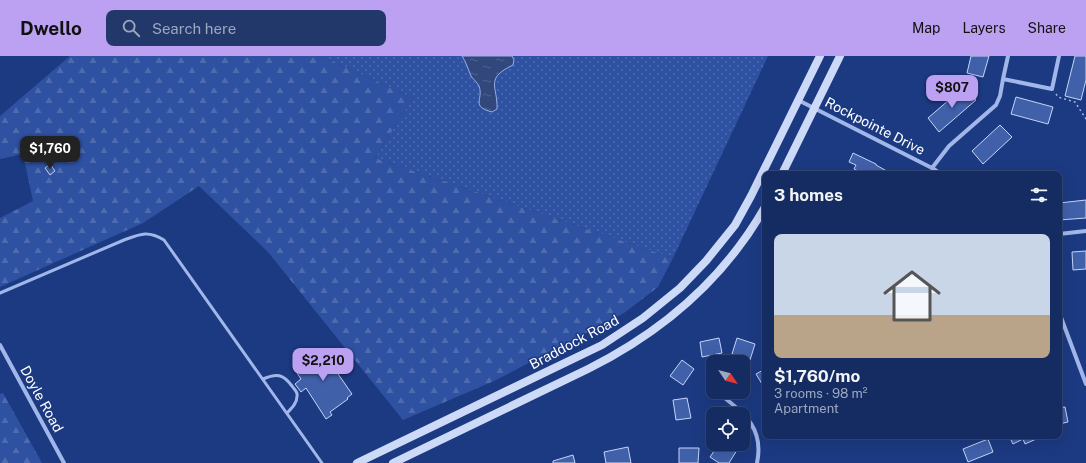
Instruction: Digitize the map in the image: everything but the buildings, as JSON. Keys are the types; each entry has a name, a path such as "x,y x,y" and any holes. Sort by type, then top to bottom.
{"main road":[{"name":"Braddock Road","path":"763,171 820,56"},
{"path":"784,171 840,56"},
{"name":"Braddock Road","path":"357,463 602,345 624,332 663,303 706,261 735,225 762,174"},
{"name":"Braddock Road","path":"393,463 617,355 644,338 672,317 720,271 742,243 762,212"}],"street":[{"path":"932,168 949,146 996,105 1000,96 1008,56"},
{"path":"1004,79 1052,88 1059,56"},
{"name":"Rockpointe Drive","path":"798,100 936,171"},
{"path":"1062,234 1086,231"},
{"path":"1062,320 1086,384"},
{"name":"Doyle Road","path":"0,345 64,463"},
{"path":"726,399 746,415 753,427 758,445 757,463"}],"lane":[{"path":"0,292 143,233 156,235 164,240 322,463"},
{"path":"263,379 277,375 283,376 288,380 297,394 295,404 287,414"}],"path":[{"path":"1052,88 1058,97 1075,102 1086,119"}],"green space":[{"path":"70,56 321,56 413,98 375,158 673,258 658,287 624,313 494,381 403,420 268,252 199,186 143,223 0,287 0,218 33,201 23,154 0,159 0,116"},
{"path":"321,56 768,56 673,258 375,158 413,98"},
{"path":"3,393 42,463 0,463 0,394"}],"water":[{"path":"462,56 512,56 514,60 513,65 504,70 495,79 494,84 497,109 492,112 481,107 479,102 479,86 471,76"}]}
